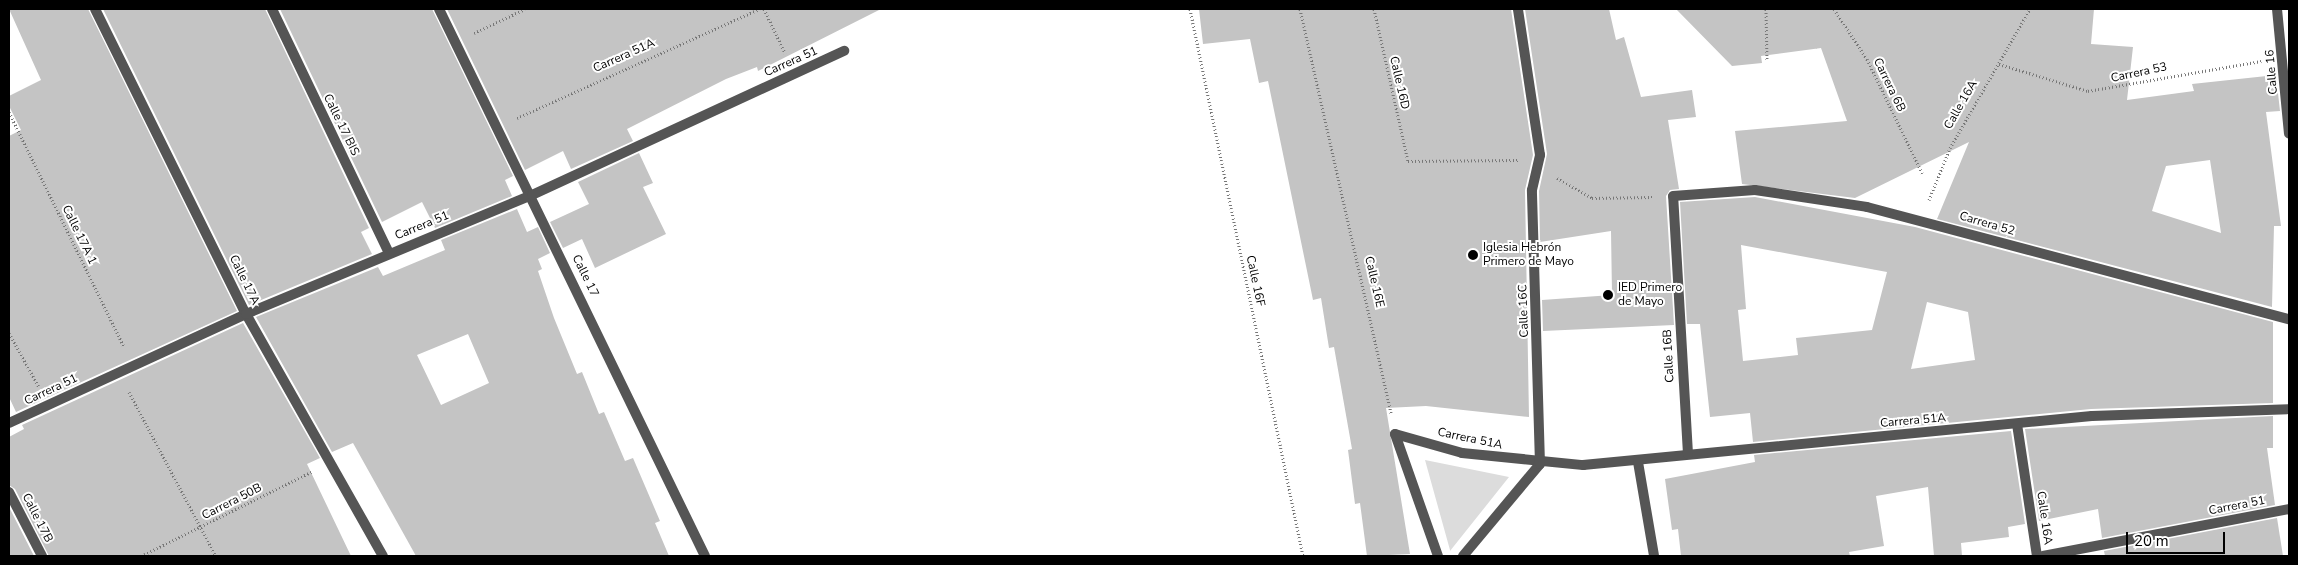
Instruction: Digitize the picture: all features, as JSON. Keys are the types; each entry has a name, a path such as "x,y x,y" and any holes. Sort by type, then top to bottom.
{"street":[{"name":"Calle 17A","path":"95,9 246,314 382,556"},
{"name":"Calle 17 BIS","path":"272,9 389,252"},
{"name":"Calle 17","path":"439,9 532,195 705,556"},
{"name":"Calle 16C","path":"1518,9 1540,155 1532,190 1540,464"},
{"name":"Calle 16","path":"2277,9 2284,58 2289,134"},
{"name":"Carrera 51","path":"9,423 246,314 389,252 532,195 844,52"},
{"name":"Carrera 52","path":"1673,196 1755,190 1923,218 2236,309 2289,319"},
{"name":"Calle 16B","path":"1673,196 1688,454"},
{"name":"Carrera 51A","path":"1395,434 1462,453 1540,464 1638,462 1688,454 2092,416 2289,409"},
{"name":"Calle 16A","path":"2017,424 2037,556"},
{"path":"1395,434 1438,556"},
{"path":"1638,462 1654,556"},
{"path":"1463,556 1540,464"},
{"name":"Calle 17B","path":"9,492 42,556"},
{"name":"Carrera 51","path":"2043,556 2289,509"}],"path":[{"path":"456,42 526,9"},
{"path":"764,9 794,74"},
{"name":"Carrera 51A","path":"498,126 764,9"},
{"name":"Calle 16F","path":"1190,9 1303,556"},
{"name":"Calle 16E","path":"1300,9 1395,434"},
{"name":"Calle 16D","path":"1374,9 1408,162"},
{"path":"1766,9 1767,60"},
{"name":"Carrera 6B","path":"1834,9 1867,58 1922,173"},
{"name":"Calle 16A","path":"1923,218 1950,148 2030,9"},
{"name":"Carrera 53","path":"1999,64 2088,90 2284,58"},
{"name":"Calle 17A 1","path":"9,112 133,365"},
{"path":"9,333 49,404"},
{"path":"118,372 216,556"},
{"name":"Carrera 50B","path":"141,556 330,463"}],"shaded area":[{"path":"1425,460 1509,477 1450,551 1450,550"}],"building":[{"path":"9,9 88,9 237,311 16,412 9,397 9,136 21,130 9,106 9,96 41,80"},
{"path":"103,9 265,9 369,228 361,232 372,254 249,305"},
{"path":"280,9 432,9 513,176 505,180 512,196 435,228 422,202 382,222"},
{"path":"447,9 881,9 758,71 757,67 726,79 627,129 633,141 571,169 563,151 525,170"},
{"path":"1199,9 1511,9 1533,155 1525,190 1529,417 1426,406 1386,408 1410,554 1367,556 1360,503 1355,504 1348,450 1352,449 1334,347 1329,348 1321,298 1313,300 1268,81 1259,83 1250,39 1203,44"},
{"path":"1525,9 1609,9 1616,40 1624,37 1641,97 1692,90 1696,117 1668,120 1679,189 1670,190 1666,196 1674,325 1543,331 1542,300 1612,295 1611,231 1540,242 1539,191 1547,154"},
{"path":"1676,9 2094,9 2091,44 2133,47 2127,100 2194,91 2192,84 2276,75 2280,111 2266,112 2281,226 2274,226 2272,307 1937,219 1969,142 1855,198 1742,184 1735,131 1847,121 1821,48 1761,56 1762,63 1732,66","holes":["2210,160 2221,233 2152,211 2166,166"]},
{"path":"639,153 653,183 643,187 666,234 595,268 582,239 563,248 550,222 589,204 578,182"},
{"path":"1755,197 1915,227 2273,322 2273,403 2091,409 1753,442 1750,413 1710,417 1700,324 1687,324 1680,202","holes":["1741,245 1887,272 1872,330 1796,338 1798,355 1743,361 1738,310 1746,309","1927,302 1968,312 1975,360 1911,369"]},
{"path":"517,209 527,232 538,227 550,253 538,259 542,269 538,271 554,318 577,374 582,372 599,414 604,412 625,461 633,458 660,521 655,523 669,556 416,556 353,443 332,452 256,317 378,267 383,276 445,250 441,240","holes":["468,334 489,383 441,405 417,355"]},
{"path":"243,323 320,458 307,464 351,556 49,556 15,489 9,485 9,437 24,429 22,425"},
{"path":"2273,416 2273,448 2267,448 2275,505 2102,538 2098,509 2039,521 2025,429"},
{"path":"2011,431 2025,524 2008,527 2009,537 1961,543 1962,556 1934,556 1928,487 1876,496 1884,546 1849,552 1850,556 1681,556 1678,529 1672,530 1665,479 1755,462 1754,455"},
{"path":"9,507 34,556 9,556"},
{"path":"2277,518 2283,556 2105,556 2104,551"}],"place":[{"name":"Iglesia Hebrón Primero de Mayo","path":"1473,255"},
{"name":"IED Primero de Mayo","path":"1608,295"}]}
